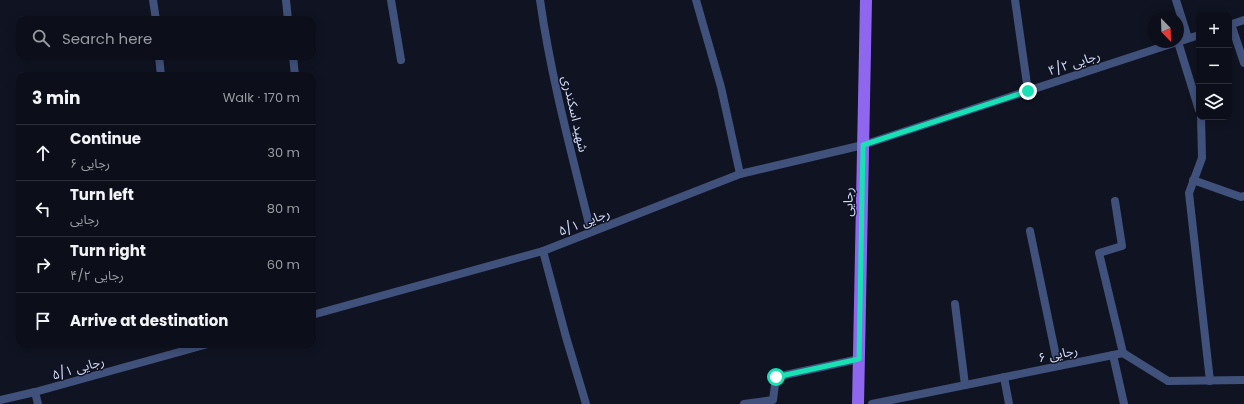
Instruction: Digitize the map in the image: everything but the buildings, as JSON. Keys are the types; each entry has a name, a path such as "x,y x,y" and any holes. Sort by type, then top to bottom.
{"main road":[{"name":"رجایی","path":"858,404 866,0"}],"street":[{"path":"153,0 155,16"},
{"path":"286,0 288,16"},
{"path":"391,0 401,60"},
{"name":"شهید اسکندری","path":"540,0 562,113 591,232"},
{"path":"696,0 721,87 740,174"},
{"path":"1015,0 1028,91"},
{"path":"1176,0 1188,38"},
{"path":"1232,23 1244,20"},
{"path":"1232,30 1244,63"},
{"name":"رجایی ۴/۲","path":"1184,40 1196,36"},
{"name":"رجایی ۴/۲","path":"863,145 1160,48"},
{"path":"1180,48 1196,100"},
{"path":"159,60 161,72"},
{"path":"293,60 295,72"},
{"path":"1201,120 1202,158 1189,193 1210,381"},
{"name":"رجایی ۵/۱","path":"316,314 543,251 740,174 863,145"},
{"path":"1193,180 1241,197 1244,196"},
{"path":"1115,201 1122,246 1099,253 1123,353 1168,381 1244,381"},
{"path":"1030,231 1058,366"},
{"path":"543,251 586,404"},
{"path":"955,304 965,385"},
{"name":"رجایی ۵/۱","path":"0,400 35,392 194,348"},
{"name":"رجایی ۶","path":"872,404 1123,353"},
{"path":"1113,355 1124,404"},
{"path":"744,404 773,400 776,377 859,359"},
{"path":"1004,377 1009,404"},
{"path":"35,392 38,404"}],"route":[{"path":"776,377 859,359 863,145 1028,91"}]}
